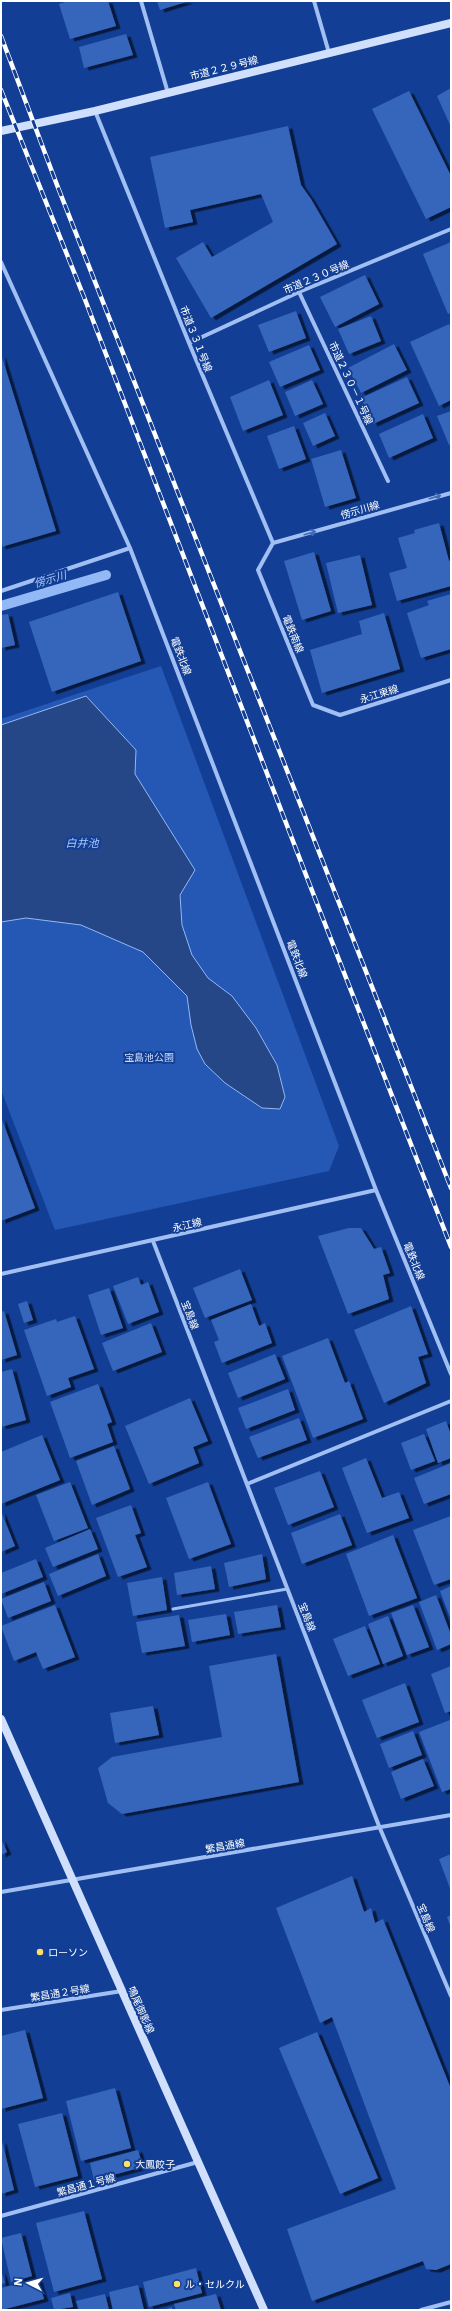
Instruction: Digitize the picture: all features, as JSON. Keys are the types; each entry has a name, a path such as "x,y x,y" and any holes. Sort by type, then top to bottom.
{"street":[{"path":"141,1 168,93"},
{"path":"314,1 329,53"},
{"name":"市道２２９号線","path":"1,131 95,111 451,23"},
{"name":"市道３３１号線","path":"95,111 189,343 273,543"},
{"name":"市道２３０号線","path":"189,343 299,292 451,228"},
{"name":"電鉄北線","path":"1,262 130,548 376,1190 451,1374"},
{"name":"市道２３０－１号線","path":"299,292 388,480"},
{"name":"傍示川線","path":"273,543 451,493"},
{"name":"電鉄南線","path":"273,543 258,570 313,705"},
{"path":"1,591 130,548"},
{"name":"永江東線","path":"313,705 340,715 451,680"},
{"name":"永江線","path":"1,1274 376,1190"},
{"name":"宝島線","path":"153,1241 379,1826 451,1996"},
{"path":"247,1484 451,1401"},
{"name":"鳴尾御影線","path":"1,1719 264,2310"},
{"name":"繁昌通線","path":"1,1892 379,1826 451,1815"},
{"name":"繁昌通２号線","path":"1,2010 122,1991"},
{"name":"繁昌通１号線","path":"1,2216 198,2162"},
{"path":"421,2310 451,2302"}],"lane":[{"path":"173,1609 287,1589"}],"green space":[{"name":"宝島池公園","path":"161,666 339,1146 329,1171 55,1230 1,1090 1,719"}],"water":[{"name":"白井池","path":"86,696 136,750 135,774 195,870 180,895 182,925 192,955 208,978 232,996 256,1028 277,1065 285,1097 280,1109 262,1108 225,1083 205,1064 197,1049 191,1025 187,996 143,952 81,925 26,918 1,922 1,725"}],"building":[{"path":"68,1 108,1 116,26 70,39 59,4"},
{"path":"157,1 189,1 160,10"},
{"path":"126,34 133,55 84,68 79,47"},
{"path":"451,88 451,127 437,96"},
{"path":"409,91 451,176 451,207 426,219 372,109"},
{"path":"288,126 301,185 311,199 337,244 211,318 176,258 203,242 212,257 273,222 261,194 190,210 193,222 165,228 150,157"},
{"path":"451,242 451,313 448,314 423,254"},
{"path":"365,275 379,304 335,327 320,297"},
{"path":"296,311 306,338 269,352 258,325"},
{"path":"371,316 381,341 349,354 338,329"},
{"path":"449,324 451,328 451,400 439,406 410,342"},
{"path":"394,344 407,370 361,393 348,368"},
{"path":"309,345 320,370 280,387 269,362"},
{"path":"1,354 56,531 1,547"},
{"path":"407,377 419,403 373,424 361,398"},
{"path":"269,380 283,415 243,431 230,397"},
{"path":"312,380 323,404 295,416 285,392"},
{"path":"451,411 451,444 449,445 437,416"},
{"path":"325,413 335,436 313,446 303,423"},
{"path":"423,414 433,438 389,458 379,434"},
{"path":"294,426 306,459 279,469 267,436"},
{"path":"341,450 356,498 325,507 311,459"},
{"path":"439,523 449,561 451,560 451,586 397,601 389,573 407,568 398,538 415,533 414,530"},
{"path":"314,552 331,611 302,620 284,561"},
{"path":"360,555 372,605 338,613 326,563"},
{"path":"118,592 141,661 52,692 29,622"},
{"path":"451,594 451,649 421,658 407,613 429,605 427,601"},
{"path":"384,613 400,669 322,693 310,650 362,634 359,621"},
{"path":"8,614 15,645 1,648 1,615"},
{"path":"1,1117 35,1208 1,1221"},
{"path":"349,1228 361,1228 374,1249 381,1247 390,1273 383,1275 389,1299 348,1314 318,1236"},
{"path":"240,1269 252,1300 205,1318 193,1288"},
{"path":"138,1277 141,1285 148,1282 159,1312 128,1324 113,1286"},
{"path":"109,1288 123,1328 101,1335 88,1295"},
{"path":"27,1301 33,1320 24,1323 18,1304"},
{"path":"251,1304 259,1326 265,1323 272,1343 222,1363 214,1342 219,1340 211,1320"},
{"path":"411,1306 428,1354 418,1357 426,1383 384,1403 354,1330"},
{"path":"4,1311 17,1355 1,1360 1,1312"},
{"path":"75,1316 94,1369 68,1378 71,1387 47,1396 24,1330 56,1319 57,1322"},
{"path":"151,1323 162,1352 113,1371 102,1343"},
{"path":"328,1338 345,1383 349,1381 363,1419 313,1438 282,1356"},
{"path":"275,1354 285,1379 238,1398 228,1373"},
{"path":"12,1369 26,1420 1,1427 1,1372"},
{"path":"98,1384 112,1422 107,1424 113,1442 70,1458 50,1402"},
{"path":"288,1389 295,1410 246,1429 238,1408"},
{"path":"190,1398 208,1441 193,1447 199,1463 149,1484 125,1426"},
{"path":"299,1418 307,1440 258,1458 249,1437"},
{"path":"446,1421 451,1435 451,1458 438,1463 426,1429"},
{"path":"424,1434 435,1461 411,1470 401,1443"},
{"path":"42,1435 60,1480 1,1504 1,1452"},
{"path":"114,1446 130,1489 92,1505 76,1461"},
{"path":"366,1458 382,1498 399,1492 409,1518 367,1533 342,1468"},
{"path":"451,1463 451,1494 424,1504 414,1478"},
{"path":"320,1471 334,1507 288,1525 274,1488"},
{"path":"70,1482 88,1528 54,1541 36,1495"},
{"path":"208,1482 231,1544 189,1559 166,1498"},
{"path":"131,1505 141,1533 135,1535 147,1567 118,1577 96,1518"},
{"path":"1,1511 15,1546 1,1552"},
{"path":"340,1514 352,1545 302,1564 291,1533"},
{"path":"451,1516 451,1579 434,1585 413,1530"},
{"path":"90,1529 98,1549 53,1567 45,1548"},
{"path":"393,1535 417,1598 369,1616 346,1554"},
{"path":"98,1554 106,1576 58,1596 49,1574"},
{"path":"262,1554 266,1579 229,1587 224,1563"},
{"path":"36,1559 43,1577 1,1594 1,1573"},
{"path":"211,1566 215,1589 177,1595 174,1573"},
{"path":"162,1577 167,1610 133,1616 127,1583"},
{"path":"44,1582 51,1601 8,1618 1,1599"},
{"path":"451,1586 451,1620 440,1591"},
{"path":"436,1595 451,1635 451,1644 437,1650 419,1602"},
{"path":"55,1605 75,1657 43,1669 36,1652 14,1661 1,1626"},
{"path":"277,1605 281,1627 238,1634 234,1612"},
{"path":"413,1605 429,1647 407,1655 391,1613"},
{"path":"226,1614 230,1635 192,1642 188,1620"},
{"path":"179,1615 185,1646 142,1653 136,1622"},
{"path":"388,1616 403,1656 383,1664 368,1624"},
{"path":"365,1626 380,1664 348,1676 333,1639"},
{"path":"276,1654 299,1782 122,1814 108,1803 98,1768 112,1757 222,1737 209,1666"},
{"path":"451,1666 451,1711 445,1713 431,1674"},
{"path":"405,1683 419,1722 377,1738 362,1700"},
{"path":"153,1706 159,1735 115,1743 110,1713"},
{"path":"450,1720 451,1789 442,1792 419,1732"},
{"path":"413,1731 422,1755 389,1768 380,1744"},
{"path":"423,1759 434,1786 401,1799 391,1772"},
{"path":"1,1839 7,1852 1,1855"},
{"path":"451,1854 451,1891 439,1859"},
{"path":"352,1876 364,1912 371,1908 375,1923 383,1919 451,2089 451,2264 436,2270 426,2269 423,2261 312,2301 287,2229 396,2189 332,2017 320,2023 276,1908"},
{"path":"451,1915 451,1928 447,1917"},
{"path":"25,2030 43,2098 1,2109 1,2036"},
{"path":"317,2032 378,2178 340,2194 279,2048"},
{"path":"115,2088 131,2148 81,2161 66,2101"},
{"path":"62,2113 78,2176 35,2187 18,2124"},
{"path":"2,2141 14,2190 1,2194 1,2142"},
{"path":"138,2150 143,2167 94,2180 90,2163"},
{"path":"84,2211 102,2279 54,2292 36,2223"},
{"path":"21,2233 32,2276 11,2282 1,2238"},
{"path":"196,2268 202,2293 149,2307 143,2282"},
{"path":"1,2270 5,2283 1,2284"},
{"path":"38,2279 44,2299 1,2310 1,2288"},
{"path":"138,2285 144,2310 113,2310 109,2292"},
{"path":"70,2293 73,2307 54,2310 51,2298"},
{"path":"105,2294 109,2310 79,2310 76,2301"},
{"path":"216,2294 221,2310 176,2310 174,2304"},
{"path":"172,2307 172,2310 162,2310"}],"waterway":[{"name":"傍示川","path":"1,606 106,575"}],"railway":[{"path":"1,36 57,185 451,1188"},
{"path":"1,90 84,297 311,888 451,1247"}],"place":[{"name":"ローソン","path":"40,1952"},
{"name":"大鳳餃子","path":"127,2164"},
{"name":"ル・セルクル","path":"177,2284"}]}
